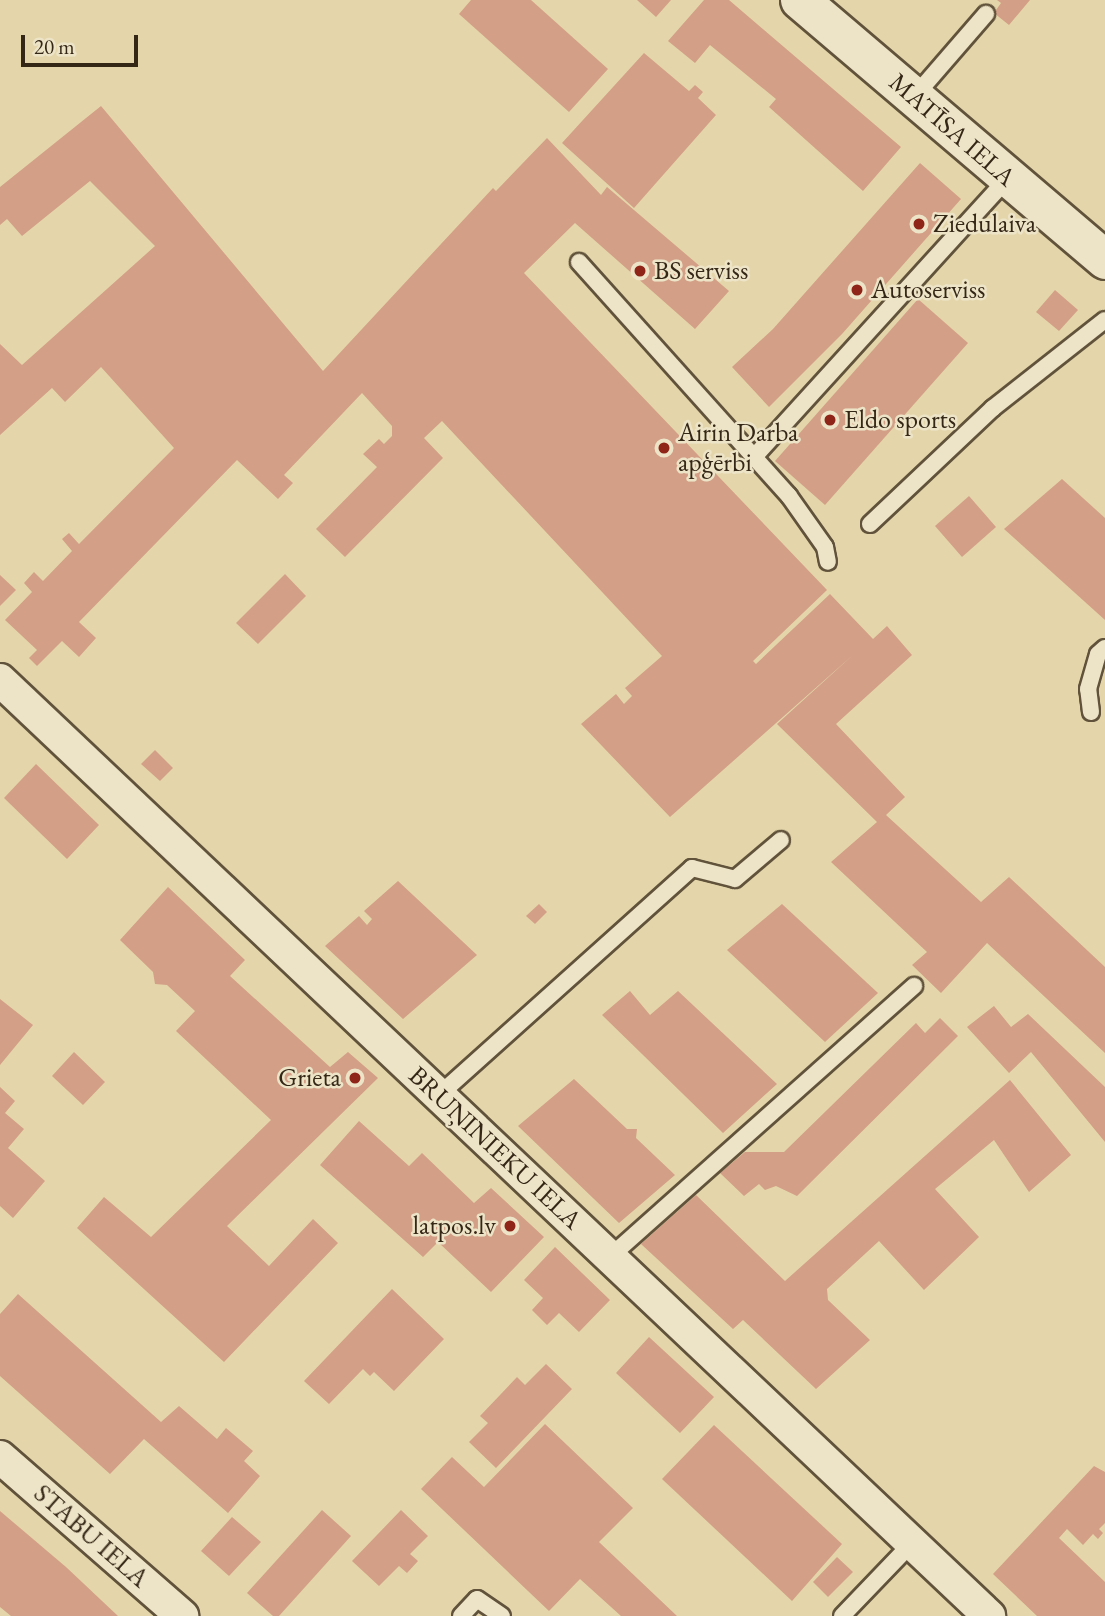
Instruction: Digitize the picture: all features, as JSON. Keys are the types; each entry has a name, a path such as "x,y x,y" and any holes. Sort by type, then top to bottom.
{"street":[{"name":"MATĪSA IELA","path":"800,0 1105,260"},
{"name":"BRUŅINIEKU IELA","path":"0,680 989,1616"},
{"name":"STABU IELA","path":"0,1457 182,1616"}],"lane":[{"path":"914,97 986,14"},
{"path":"754,457 1008,177"},
{"path":"579,262 809,520 828,562"},
{"path":"870,524 993,408 1105,320"},
{"path":"1091,712 1088,688 1098,654 1105,648"},
{"path":"439,1095 692,868 736,879 781,840"},
{"path":"611,1256 914,986"},
{"path":"847,1614 912,1543"},
{"path":"462,1615 477,1599 502,1616"}],"building":[{"path":"471,0 531,0 608,69 569,112 459,14"},
{"path":"637,0 671,0 656,17"},
{"path":"704,0 729,0 901,147 863,191 769,107 776,99 710,45 695,63 668,41"},
{"path":"997,0 1030,0 1009,25 994,13 1001,3"},
{"path":"644,53 689,91 695,85 703,92 698,98 716,115 634,208 562,143"},
{"path":"101,106 323,371 493,188 496,191 547,138 601,195 607,187 729,291 695,329 575,223 524,273 827,590 753,661 756,664 830,594 873,639 887,626 912,655 836,724 905,797 886,815 981,902 1009,877 1105,967 1105,1053 987,943 941,993 912,965 927,952 831,862 877,822 777,724 854,654 670,817 581,724 616,694 624,704 632,696 625,688 662,656 442,421 424,438 443,458 345,557 316,529 377,467 363,454 379,439 384,444 392,436 392,426 362,393 284,475 293,483 278,499 237,460 79,622 96,638 79,657 62,641 37,666 29,658 37,650 5,620 32,592 24,583 34,572 43,581 72,551 62,539 69,533 79,544 174,448 101,367 65,402 52,388 0,435 0,344 22,365 155,246 90,181 22,236 7,219 0,225 0,187"},
{"path":"920,163 961,199 842,334 769,407 732,367 773,329"},
{"path":"1055,290 1078,310 1059,331 1036,312"},
{"path":"918,299 968,343 825,505 775,461"},
{"path":"1062,479 1105,518 1105,620 1004,529"},
{"path":"969,496 996,527 962,557 935,526"},
{"path":"285,574 306,596 258,644 236,623"},
{"path":"0,575 16,590 0,606"},
{"path":"155,750 173,768 160,781 141,764"},
{"path":"36,764 99,825 67,859 4,798"},
{"path":"398,881 477,955 403,1019 325,946 359,916 367,925 372,919 364,911"},
{"path":"168,887 245,960 230,976 330,1067 348,1052 378,1078 227,1226 269,1266 313,1219 338,1243 224,1362 77,1228 104,1197 151,1237 271,1120 176,1031 195,1011 167,985 155,984 153,972 120,940"},
{"path":"539,904 547,912 535,924 526,916"},
{"path":"782,904 878,993 825,1042 727,950"},
{"path":"630,991 650,1015 678,991 777,1084 723,1133 602,1015"},
{"path":"0,999 33,1025 0,1065"},
{"path":"994,1006 1011,1027 1028,1014 1105,1087 1105,1142 1031,1052 1009,1073 967,1027"},
{"path":"940,1018 958,1036 797,1196 776,1186 765,1190 759,1184 744,1196 720,1173 745,1152 784,1152 916,1023 925,1033"},
{"path":"74,1052 105,1082 83,1105 52,1076"},
{"path":"574,1079 627,1129 637,1129 636,1138 675,1175 619,1223 518,1126"},
{"path":"1010,1080 1071,1155 1029,1192 994,1140 935,1189 979,1237 924,1290 879,1241 827,1289 828,1300 870,1340 816,1389 743,1320 733,1329 641,1244 696,1195 785,1281"},
{"path":"0,1087 15,1101 5,1113 24,1129 8,1148 45,1181 13,1218 0,1206"},
{"path":"359,1121 409,1166 422,1153 474,1203 491,1188 544,1237 491,1292 438,1242 423,1257 320,1165"},
{"path":"555,1247 610,1300 579,1332 559,1313 547,1325 532,1310 543,1298 524,1280"},
{"path":"392,1289 444,1339 394,1391 374,1372 370,1376 363,1369 329,1404 304,1381"},
{"path":"18,1294 161,1422 179,1406 217,1439 226,1428 253,1451 244,1461 260,1476 228,1513 144,1439 110,1474 0,1376 0,1314"},
{"path":"649,1337 714,1397 680,1433 616,1373"},
{"path":"546,1364 572,1389 496,1468 469,1442 488,1423 480,1416 517,1377 525,1385"},
{"path":"545,1424 633,1508 599,1542 677,1616 621,1616 580,1579 549,1611 421,1489 452,1457 484,1487"},
{"path":"714,1425 842,1544 792,1601 662,1479"},
{"path":"1094,1466 1105,1472 1105,1523 1099,1529 1103,1533 1098,1539 1093,1534 1083,1545 1067,1529 1059,1538 1105,1582 1105,1616 1037,1616 993,1574"},
{"path":"322,1510 351,1536 279,1616 273,1616 247,1593"},
{"path":"401,1510 428,1536 410,1554 418,1561 407,1573 399,1566 379,1586 352,1561"},
{"path":"0,1511 118,1616 11,1616 0,1607"},
{"path":"232,1517 261,1542 229,1576 201,1551"},
{"path":"837,1557 853,1572 828,1597 813,1582"}],"place":[{"name":"Ziedulaiva","path":"919,224"},
{"name":"BS serviss","path":"640,271"},
{"name":"Autoserviss","path":"857,290"},
{"name":"Eldo sports","path":"830,420"},
{"name":"Airin Darba apģērbi","path":"664,448"},
{"name":"Grieta","path":"355,1078"},
{"name":"latpos.lv","path":"510,1226"}]}
